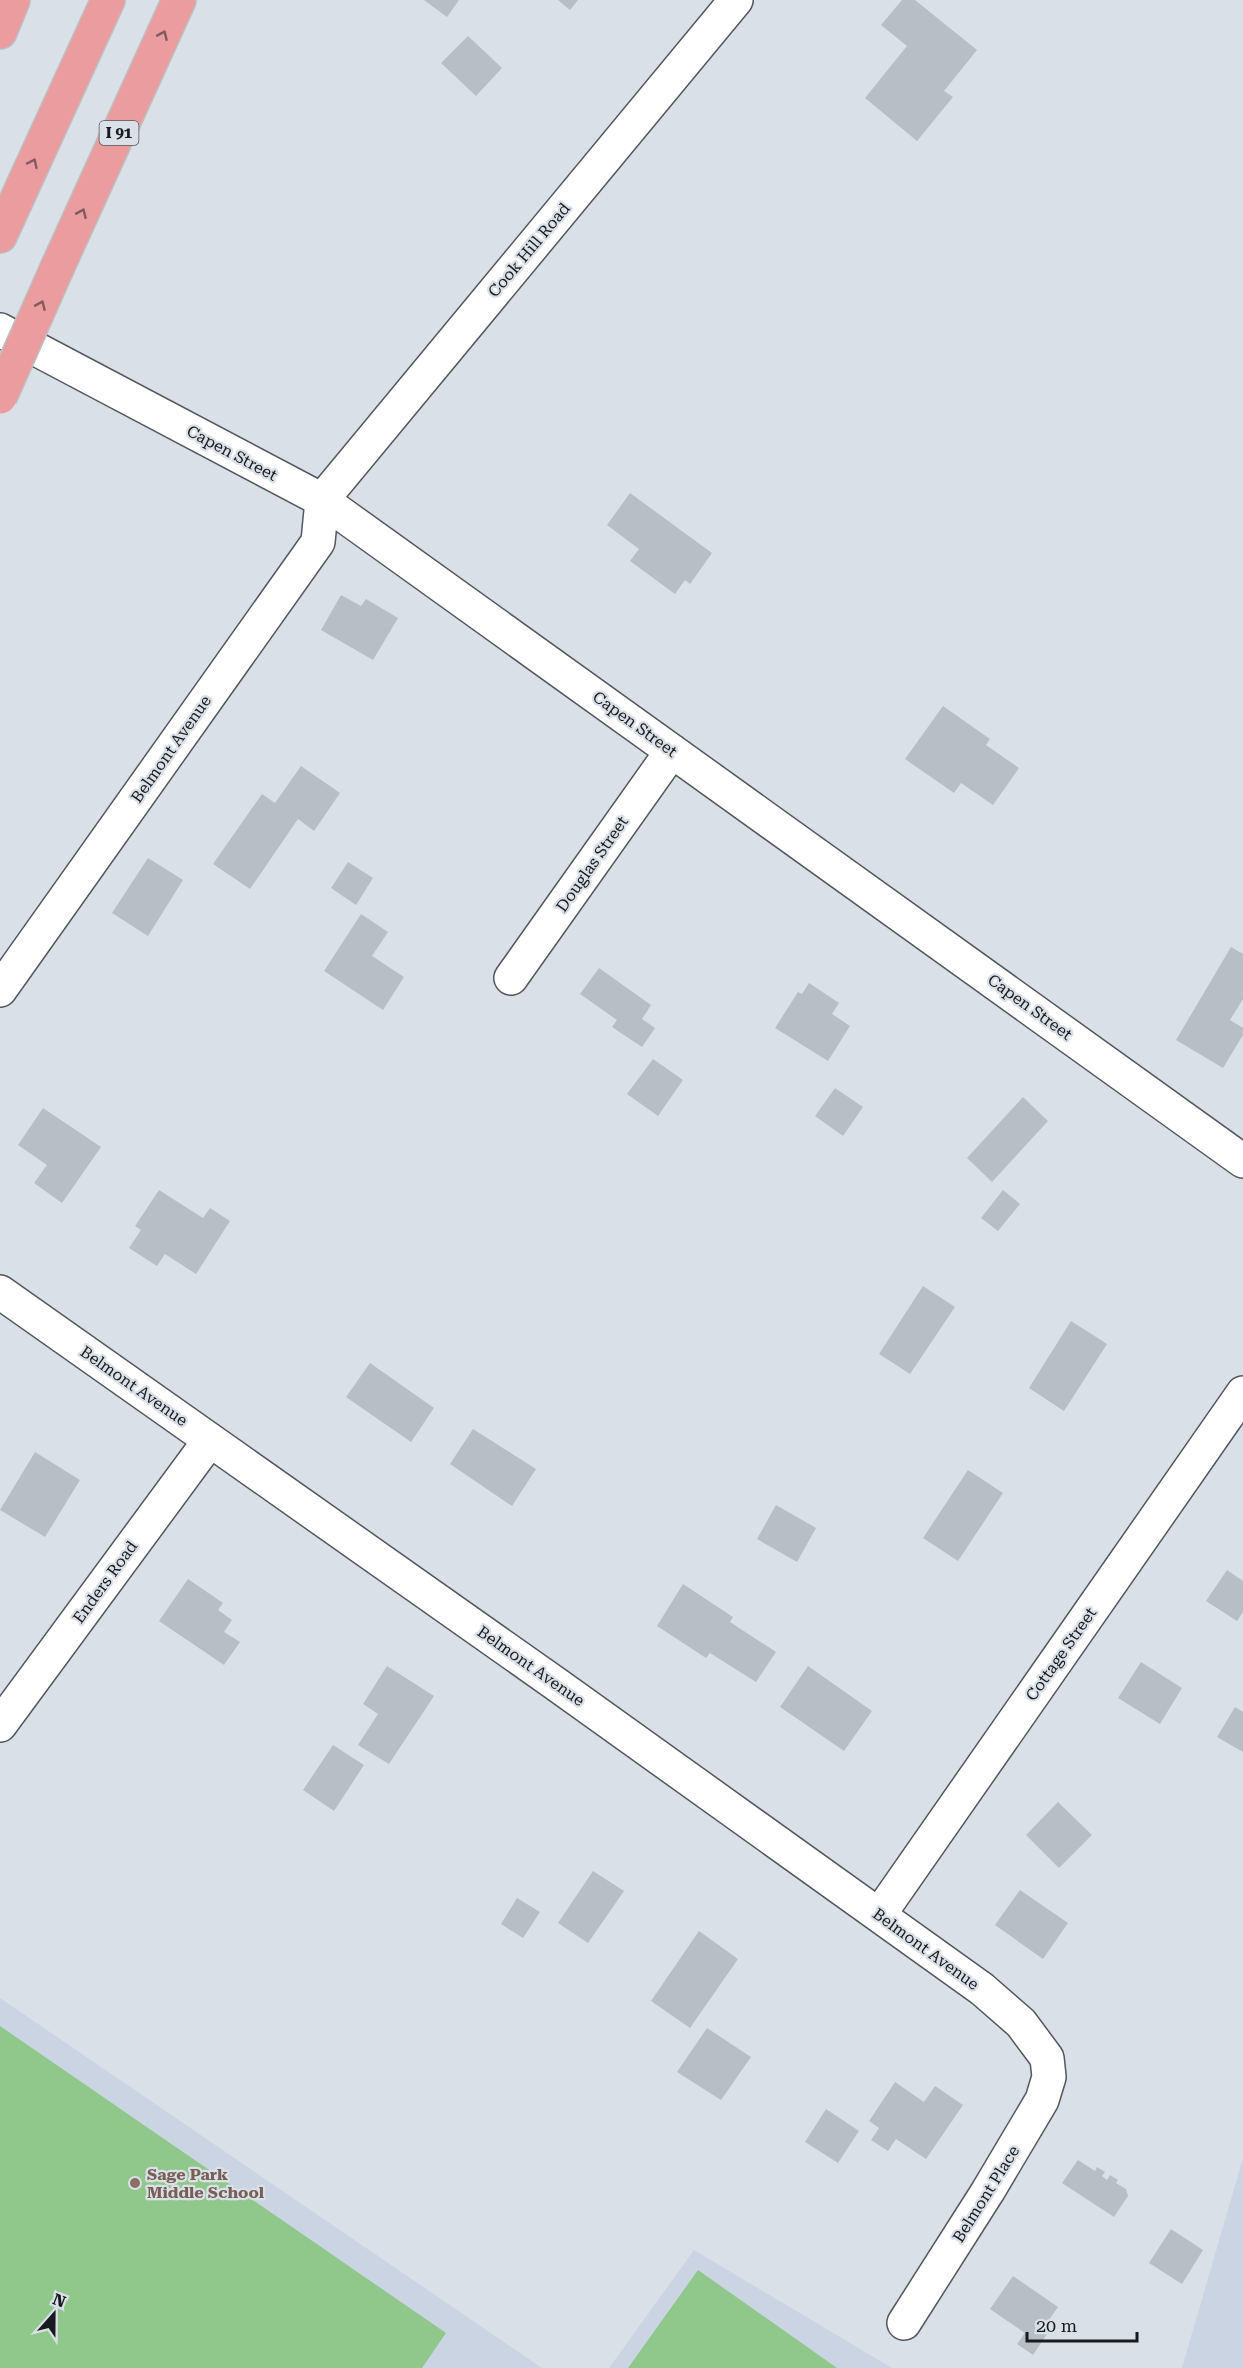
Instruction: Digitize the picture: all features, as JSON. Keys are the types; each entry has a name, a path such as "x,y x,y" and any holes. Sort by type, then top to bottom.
{"highway":[{"path":"0,32 13,0"},
{"path":"0,236 108,0"},
{"name":"I 91","path":"0,397 179,0"}],"street":[{"name":"Cook Hill Road","path":"322,501 736,0"},
{"name":"Capen Street","path":"0,330 322,501 1243,1161"},
{"name":"Belmont Avenue","path":"0,990 318,542 322,501"},
{"name":"Douglas Street","path":"511,978 672,750"},
{"name":"Belmont Avenue","path":"0,1292 990,1995 1021,2023 1047,2058"},
{"name":"Cottage Street","path":"879,1915 1243,1393"},
{"name":"Enders Road","path":"0,1725 210,1440"},
{"name":"Belmont Place","path":"904,2323 988,2191 1042,2100 1048,2077 1047,2058"}],"shaded area":[{"name":"Sage Park Middle School","path":"0,1998 542,2368 0,2368"},
{"path":"1243,2158 1243,2368 1182,2368"},
{"path":"694,2250 892,2368 609,2368"}],"green space":[{"name":"Sage Park Middle School","path":"0,2026 446,2333 422,2368 0,2368"},
{"path":"698,2270 837,2368 628,2368"}],"building":[{"path":"424,0 459,0 447,17"},
{"path":"558,0 578,0 570,10"},
{"path":"902,0 915,0 977,50 944,91 953,97 917,141 865,98 907,46 881,25"},
{"path":"468,36 502,68 476,96 441,63"},
{"path":"630,493 712,553 690,584 685,580 675,594 630,561 639,549 607,525"},
{"path":"341,595 361,606 366,599 398,618 373,660 321,630"},
{"path":"943,706 990,739 986,745 1019,768 993,805 961,783 954,793 905,759"},
{"path":"301,766 340,793 314,831 298,819 250,889 213,864 262,794 275,803"},
{"path":"148,858 183,880 148,936 112,913"},
{"path":"348,862 373,878 356,905 331,888"},
{"path":"361,914 388,932 372,956 404,977 383,1010 324,971"},
{"path":"1231,947 1243,954 1243,999 1230,1020 1243,1028 1243,1035 1223,1068 1176,1040"},
{"path":"599,968 651,1005 642,1019 655,1028 642,1047 612,1027 617,1020 580,994"},
{"path":"809,983 839,1003 832,1014 850,1026 828,1061 775,1028 798,992 802,994"},
{"path":"653,1059 683,1080 658,1116 627,1094"},
{"path":"835,1088 863,1107 843,1136 815,1116"},
{"path":"1023,1097 1048,1121 992,1182 967,1158"},
{"path":"43,1108 101,1147 62,1203 34,1183 47,1165 18,1145"},
{"path":"159,1190 203,1218 210,1208 230,1221 196,1274 165,1254 157,1266 129,1248 141,1230 135,1226"},
{"path":"1003,1190 1020,1204 998,1231 981,1218"},
{"path":"923,1286 955,1307 910,1374 879,1354"},
{"path":"1071,1321 1107,1344 1064,1411 1029,1388"},
{"path":"370,1363 434,1408 411,1442 346,1397"},
{"path":"473,1429 536,1469 512,1506 450,1464"},
{"path":"35,1452 80,1480 45,1537 0,1510"},
{"path":"968,1470 1003,1493 958,1561 923,1538"},
{"path":"776,1505 816,1528 797,1562 757,1539"},
{"path":"1227,1570 1243,1581 1243,1612 1237,1621 1206,1601"},
{"path":"188,1579 223,1603 218,1610 232,1620 224,1632 240,1642 224,1665 159,1621"},
{"path":"683,1584 733,1617 730,1622 776,1652 756,1682 710,1653 706,1658 657,1626"},
{"path":"1141,1662 1182,1688 1160,1724 1118,1698"},
{"path":"387,1666 434,1696 389,1764 358,1745 378,1714 363,1704"},
{"path":"808,1666 872,1711 844,1751 780,1707"},
{"path":"1235,1707 1243,1712 1243,1752 1217,1737"},
{"path":"333,1745 364,1765 334,1811 303,1790"},
{"path":"1058,1802 1092,1835 1059,1868 1026,1835"},
{"path":"593,1871 624,1891 588,1943 558,1923"},
{"path":"1020,1890 1068,1923 1043,1959 995,1925"},
{"path":"517,1898 540,1912 523,1938 501,1924"},
{"path":"699,1931 738,1959 690,2028 651,2001"},
{"path":"707,2028 751,2057 721,2100 677,2072"},
{"path":"895,2082 924,2102 935,2086 963,2105 926,2159 896,2139 888,2151 871,2140 879,2128 869,2121"},
{"path":"826,2109 859,2131 838,2163 805,2142"},
{"path":"1078,2160 1095,2171 1097,2167 1105,2172 1102,2176 1107,2180 1110,2175 1118,2180 1116,2183 1126,2189 1128,2196 1114,2217 1062,2183"},
{"path":"1171,2229 1203,2250 1182,2284 1149,2263"},
{"path":"1013,2276 1058,2307 1046,2324 1049,2331 1033,2355 1017,2344 1025,2333 990,2309"}],"place":[{"name":"Sage Park Middle School","path":"135,2183"}]}
